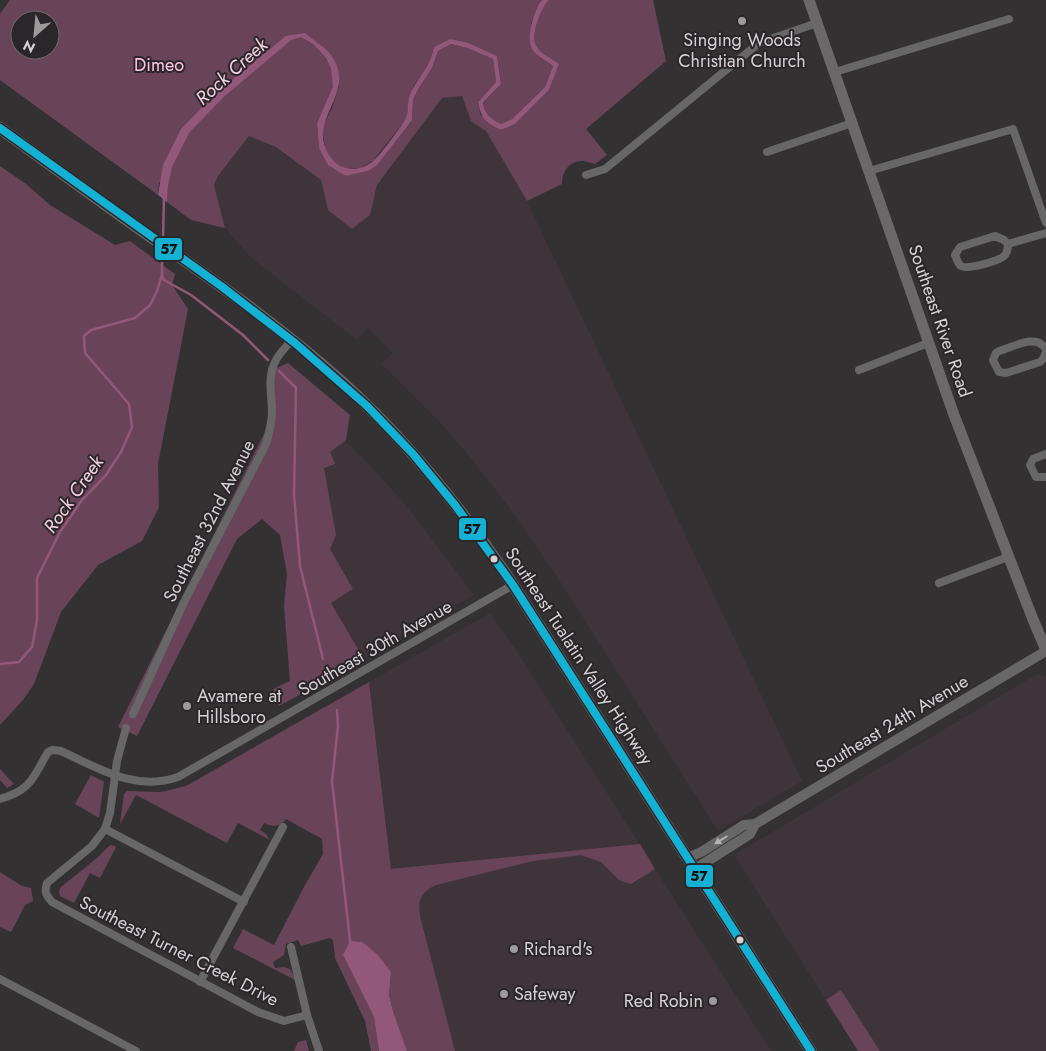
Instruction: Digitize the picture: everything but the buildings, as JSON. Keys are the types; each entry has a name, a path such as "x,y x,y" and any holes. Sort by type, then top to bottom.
{"main road":[{"name":"Southeast River Road","path":"809,0 928,343 1008,557 1046,650"},
{"name":"Southeast Tualatin Valley Highway","path":"0,128 192,265 292,340 344,384 399,440 452,501 513,585 811,1051"}],"street":[{"path":"835,72 1009,19"},
{"path":"586,175 605,169 759,43 818,23"},
{"path":"767,152 852,123"},
{"path":"869,171 1013,129 1046,224"},
{"path":"1008,244 1046,233"},
{"path":"991,237 1001,238 1008,244 1008,251 1002,258 970,267 962,267 958,264 955,255 960,247 991,237"},
{"name":"Southeast 32nd Avenue","path":"134,714 184,602 266,444 271,421 270,381 274,364 292,340"},
{"path":"1031,341 1039,342 1046,350 1040,362 1006,374 999,372 994,360 999,351 1031,341"},
{"path":"859,370 928,343"},
{"path":"1046,454 1033,459 1030,465 1036,477 1046,477"},
{"path":"939,583 1008,557"},
{"name":"Southeast 30th Avenue","path":"0,799 18,792 31,782 48,752 52,750 61,751 114,776 128,780 148,783 164,781 188,773 513,585"},
{"name":"Southeast 24th Avenue","path":"688,858 744,825 755,824 1046,650"},
{"path":"126,728 114,776 110,813 105,829 244,902"},
{"name":"Southeast 24th Avenue","path":"695,869 750,834 755,824"},
{"path":"200,982 283,827"},
{"name":"Southeast Turner Creek Drive","path":"105,829 92,846 47,883 45,890 52,902 258,1012 284,1021 307,1015"},
{"path":"291,946 307,1015 318,1051"},
{"path":"0,979 136,1051"}],"shaded area":[{"path":"542,0 549,0 537,23 534,37 535,42 541,52 559,64 549,90 515,124 501,130 488,122 481,112 478,102 496,82 493,59 467,48 451,44 438,51 432,68 413,99 412,120 377,165 368,171 346,176 328,165 319,148 317,123 333,86 331,69 326,58 313,44 301,37 291,40 225,96 189,133 172,167 167,202 158,195 163,165 181,129 216,93 286,36 305,33 331,55 338,68 339,81 337,92 324,126 323,137 330,156 345,168 352,169 365,166 372,162 384,149 406,118 410,94 427,66 434,47 450,39 468,43 497,56 501,84 483,103 485,111 489,116 501,124 512,119 545,87 553,66 534,52 530,41 533,18"},
{"path":"462,96 471,121 486,131 527,201 802,781 718,831 556,575 511,510 466,452 435,417 381,363 393,353 368,328 357,340 250,257 225,228 214,185 218,176 249,136 276,147 321,180 328,210 370,215 377,185 442,98"},
{"path":"306,403 364,459 406,505 474,595 323,682"},
{"path":"490,613 516,650 771,1051 438,1051 391,869 369,682"},
{"path":"1037,674 1046,677 1046,1051 880,1051 841,990 826,1000 734,855"},
{"path":"350,941 362,942 378,955 391,972 389,995 407,1051 379,1051 374,1017 343,955"}],"green space":[{"name":"Dimeo","path":"10,0 542,0 531,23 533,51 553,66 545,87 512,119 501,124 489,116 483,104 501,84 497,56 450,39 434,47 428,66 414,85 409,98 407,118 373,161 360,168 346,169 332,161 325,147 323,126 339,87 337,67 316,42 307,35 305,39 313,44 326,58 333,78 333,86 317,123 319,148 346,176 368,171 412,120 413,99 432,68 438,51 451,44 467,48 493,59 496,82 478,102 480,114 501,130 515,124 549,90 559,64 541,52 537,47 534,37 537,23 549,0 653,0 666,61 586,129 607,155 595,164 582,161 573,163 565,171 562,184 527,201 486,131 471,121 462,96 442,98 377,185 370,215 352,229 328,210 321,180 276,147 249,136 218,176 214,185 225,228 191,220 167,202 168,186 159,182 158,195 0,80 0,14","holes":["286,43 225,96 189,133 192,123"]},
{"path":"0,166 26,184 50,205 115,245 130,241 175,274 172,285 188,309 158,464 159,507 142,541 98,565 61,612 34,684 23,700 0,725"},
{"path":"288,363 350,415 346,440 330,452 335,464 324,468 336,535 330,549 353,589 331,603 362,656 323,682 279,706 273,689 290,681 284,606 287,574 280,535 262,519 237,539 137,736 118,727 270,422 270,371"},
{"path":"369,682 391,869 640,844 655,869 631,884 619,880 601,862 581,855 533,861 436,885 426,891 421,897 419,905 420,916 455,1051 407,1051 389,995 391,972 343,955 374,1017 379,1051 371,1051 365,1021 335,958 333,940 330,938 301,946 298,940 286,944 284,955 273,962 275,968 283,967 290,969 297,981 233,948 243,929 274,945 323,854 322,839 286,819 276,826 264,823 260,830 270,840 238,823 227,843 136,795 120,824 124,794 127,791 161,792 186,786"},
{"path":"0,769 14,784 7,788 0,780"},
{"path":"91,775 104,782 99,818 75,804"},
{"path":"112,845 116,847 100,878 90,873 74,903 60,896 59,891 61,887"},
{"path":"0,872 22,886 31,888 33,901 25,905 11,932 0,927"},
{"path":"841,990 880,1051 858,1051 826,1000"},
{"path":"306,1040 309,1051 294,1051 298,1042"}],"waterway":[{"name":"Rock Creek","path":"163,239 164,197"},
{"name":"Rock Creek","path":"0,664 19,662 32,647 37,621 37,578 60,532 82,500 106,475 121,452 132,427 129,404 85,353 84,336 91,330 135,318 150,305 162,275 162,250"},
{"path":"162,276 164,280 191,295 243,335 268,360"},
{"path":"279,371 296,388 294,494 300,566 323,659"},
{"path":"337,710 338,726 332,781 350,941 352,942"}],"transit line":[{"name":"57","path":"0,128 221,286 295,343 367,406 413,454 455,505 513,585 811,1051"}],"place":[{"name":"Singing Woods Christian Church","path":"742,21"},
{"name":"Avamere at Hillsboro","path":"187,706"},
{"name":"Richard's","path":"514,949"},
{"name":"Safeway","path":"504,994"},
{"name":"Red Robin","path":"713,1001"}]}
